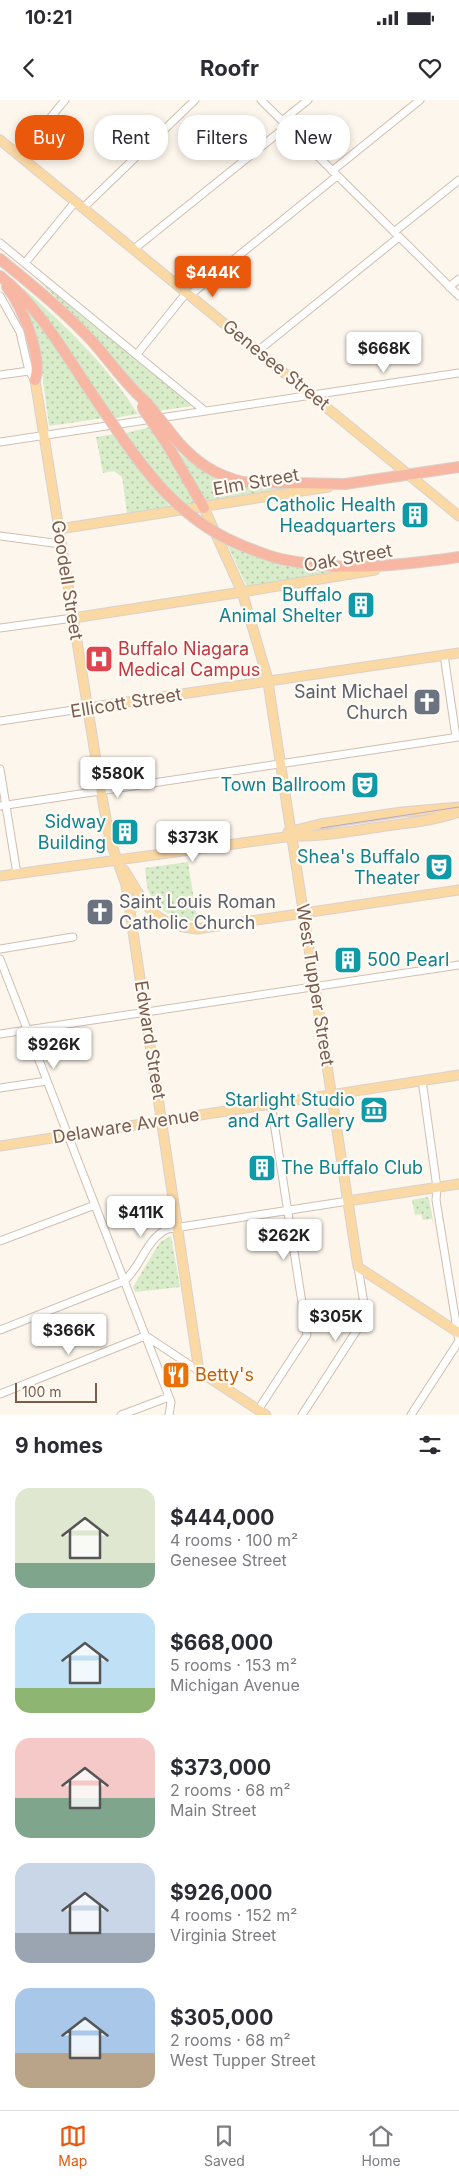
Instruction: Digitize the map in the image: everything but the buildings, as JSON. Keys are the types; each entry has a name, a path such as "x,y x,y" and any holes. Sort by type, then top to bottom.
{"highway":[{"path":"0,259 75,323 109,360 136,394 147,403 193,459 209,470 226,478 259,483 345,484"},
{"path":"0,277 18,302 31,335 37,376 35,380"},
{"path":"0,277 21,294 34,309 141,466 178,507 206,528 241,545 280,559 324,566 395,566"},
{"path":"136,394 142,407 167,444 204,508"},
{"name":"Elm Street","path":"345,484 459,467"},
{"name":"Oak Street","path":"395,566 459,557"}],"main road":[{"name":"Genesee Street","path":"0,140 15,152"},
{"name":"Genesee Street","path":"25,160 459,516"},
{"name":"Goodell Street","path":"35,380 101,790 110,840 118,859"},
{"name":"Elm Street","path":"59,529 204,508 345,484"},
{"name":"West Tupper Street","path":"204,508 242,592 268,682 358,1267"},
{"name":"Oak Street","path":"73,618 395,566"},
{"name":"Ellicott Street","path":"87,708 459,653"},
{"path":"0,876 118,859 128,860 292,834 320,824 402,812 459,807"},
{"path":"292,834 320,836 440,818 459,812"},
{"path":"118,859 149,908 170,925 197,929 459,890"},
{"name":"Edward Street","path":"118,859 126,885 199,1370"},
{"name":"Delaware Avenue","path":"0,1146 459,1074"},
{"path":"348,1201 459,1184"},
{"path":"358,1267 458,1332"},
{"path":"199,1370 262,1412"}],"street":[{"path":"53,115 65,100"},
{"path":"83,208 195,100"},
{"path":"261,100 276,115"},
{"path":"292,115 308,100"},
{"path":"137,354 188,293 335,173 420,100"},
{"path":"134,249 276,130"},
{"path":"322,160 459,296"},
{"path":"258,350 459,180"},
{"path":"25,263 76,202"},
{"path":"0,243 205,411"},
{"path":"450,287 459,279"},
{"name":"Goodell Street","path":"0,296 3,306 20,332 29,371 35,380"},
{"path":"0,375 29,371"},
{"path":"0,442 459,374"},
{"path":"0,536 61,544"},
{"path":"0,628 73,618"},
{"path":"3,805 457,737 444,655"},
{"name":"Ellicott Street","path":"0,721 87,708"},
{"path":"0,769 3,805 17,874"},
{"path":"0,949 74,937"},
{"path":"0,959 171,1402 169,1415"},
{"path":"0,1034 459,965"},
{"path":"410,1415 459,1341 436,1200 437,1188 422,1080"},
{"path":"0,1088 47,1081"},
{"path":"262,1412 307,1335 271,1104"},
{"path":"0,1330 124,1281 132,1274 153,1239 162,1232 178,1227 348,1201"},
{"path":"0,1241 95,1206"},
{"name":"West Tupper Street","path":"302,1415 366,1316 358,1267"},
{"path":"145,1336 199,1370"},
{"path":"0,1394 145,1336"},
{"path":"121,1415 169,1397"}],"green space":[{"path":"38,280 180,394 192,406 158,411 90,331"},
{"path":"22,287 54,316 99,362 138,414 114,418 60,336"},
{"path":"22,303 31,313 104,418 49,426 39,349"},
{"path":"150,427 169,455 195,504 184,505 149,467 126,433"},
{"path":"114,434 171,508 127,513 122,477 114,471 103,473 96,437"},
{"path":"177,452 217,478 292,488 210,503 206,501"},
{"path":"228,546 286,565 331,571 347,571 247,587"},
{"path":"188,862 196,913 201,913 202,920 186,920 164,911 153,899 147,886 145,868"},
{"path":"427,1197 434,1225 432,1219 423,1220 421,1214 415,1215 412,1200"},
{"path":"171,1236 180,1287 135,1292 133,1287 160,1242"}],"tram line":[{"path":"321,828 459,807"}],"place":[{"name":"Catholic Health Headquarters","path":"415,515"},
{"name":"Buffalo Animal Shelter","path":"361,605"},
{"name":"Buffalo Niagara Medical Campus","path":"99,659"},
{"name":"Saint Michael Church","path":"427,702"},
{"name":"Town Ballroom","path":"365,785"},
{"name":"Sidway Building","path":"125,832"},
{"name":"Shea's Buffalo Theater","path":"439,867"},
{"name":"Saint Louis Roman Catholic Church","path":"100,912"},
{"name":"500 Pearl","path":"348,960"},
{"name":"Starlight Studio and Art Gallery","path":"374,1110"},
{"name":"The Buffalo Club","path":"262,1168"},
{"name":"Betty's","path":"176,1375"}]}
